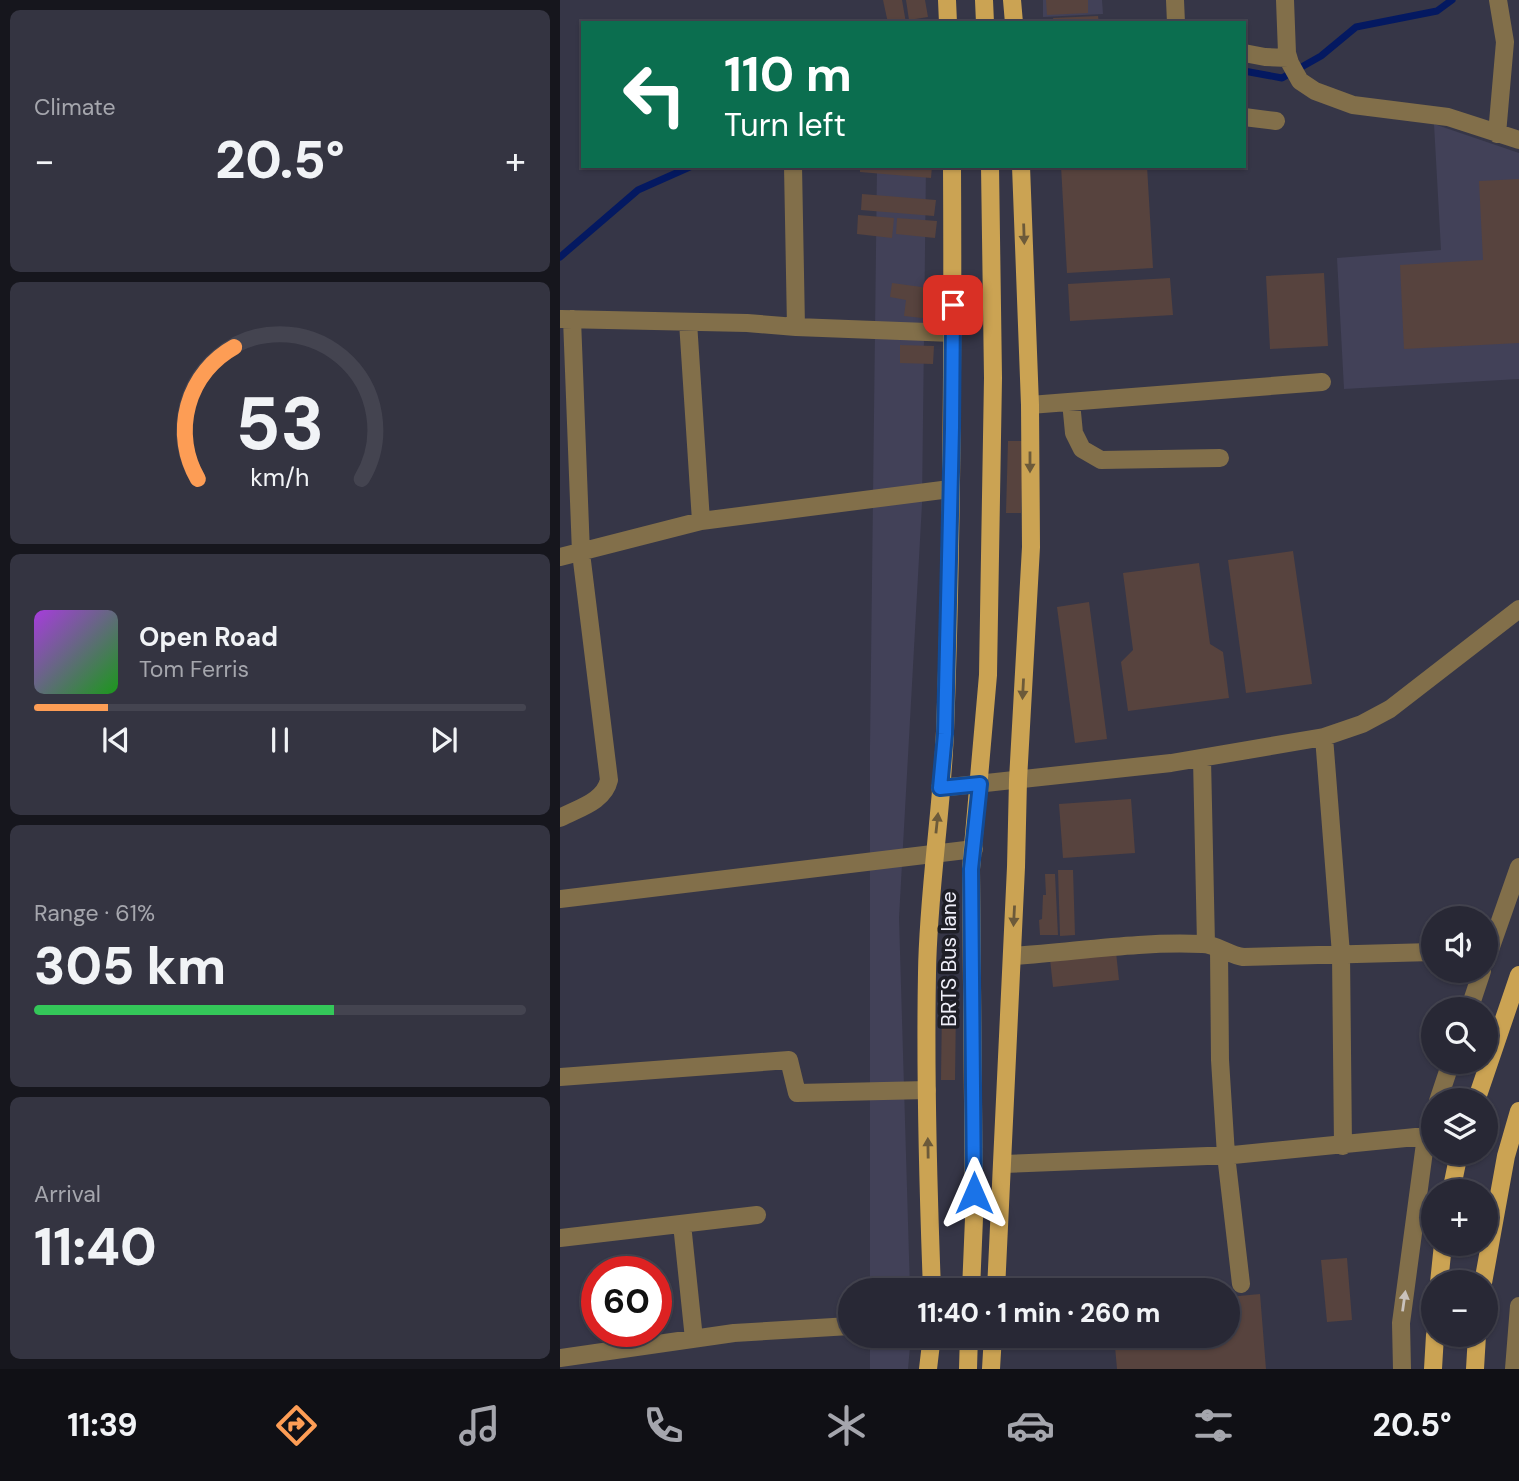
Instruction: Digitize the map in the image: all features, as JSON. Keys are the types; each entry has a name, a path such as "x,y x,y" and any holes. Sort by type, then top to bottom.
{"main road":[{"path":"947,0 948,21"},
{"path":"984,0 985,21"},
{"path":"1012,0 1014,21"},
{"path":"932,1278 927,971 945,734 953,333 952,168"},
{"name":"BRTS Bus lane","path":"972,1278 974,1218 971,869 988,675 992,405 990,168"},
{"path":"997,1278 1031,547 1030,405 1021,168"},
{"path":"1480,1088 1519,975"},
{"path":"1486,1270 1512,1157 1519,1111"},
{"path":"1433,1369 1434,1347"},
{"path":"1475,1369 1476,1347"},
{"path":"928,1369 930,1348"},
{"path":"968,1369 969,1348"},
{"path":"991,1369 992,1348"}],"street":[{"path":"1175,0 1177,21"},
{"path":"1286,0 1289,60 1300,81 1315,91 1353,106 1448,117 1519,140"},
{"path":"1497,134 1505,42 1498,0"},
{"path":"1246,53 1289,60"},
{"path":"1246,117 1276,121"},
{"path":"793,168 796,327"},
{"path":"560,818 600,798 607,790 609,780 581,553 566,319 953,333"},
{"path":"688,322 701,521"},
{"path":"1030,405 1322,382"},
{"path":"1071,402 1074,433 1082,449 1101,460 1220,458"},
{"path":"560,557 701,521 950,489"},
{"path":"940,788 1202,759 1324,737 1362,724 1390,709 1519,609"},
{"path":"1324,737 1341,954 1343,1146"},
{"path":"1202,759 1226,1155 1241,1284"},
{"path":"560,899 974,849"},
{"path":"1498,925 1519,867"},
{"path":"1012,956 1119,946 1213,947 1243,957 1421,952"},
{"path":"560,1077 789,1060 797,1093 927,1090"},
{"path":"1003,1164 1226,1155 1421,1137"},
{"path":"1402,1369 1401,1323 1422,1165"},
{"path":"560,1238 757,1215"},
{"path":"682,1224 694,1339"},
{"path":"1514,1369 1519,1306"},
{"path":"560,1358 734,1333 838,1327"}],"shaded area":[{"path":"1043,0 1102,0 1103,14 1043,17"},
{"path":"1434,124 1519,153 1519,379 1344,389 1337,258 1441,250"},
{"path":"877,168 926,168 922,504 899,918 910,1278 870,1278 870,746"},
{"path":"870,1348 910,1348 908,1369 870,1369"}],"building":[{"path":"883,0 902,0 906,21 888,21"},
{"path":"906,0 925,0 928,17 909,20"},
{"path":"1046,0 1088,0 1088,13 1047,15"},
{"path":"1098,16 1099,21 1054,21 1053,18"},
{"path":"860,168 932,168 931,178 860,172"},
{"path":"1061,168 1147,168 1153,268 1067,273"},
{"path":"1519,179 1519,343 1404,349 1400,265 1483,260 1479,181"},
{"path":"862,194 936,200 934,216 861,210"},
{"path":"858,215 894,218 892,238 857,234"},
{"path":"897,218 937,221 935,238 896,234"},
{"path":"1324,273 1328,346 1270,349 1266,276"},
{"path":"1170,278 1173,315 1070,321 1068,284"},
{"path":"892,283 936,289 931,319 904,316 906,300 890,297"},
{"path":"900,345 934,346 933,364 900,363"},
{"path":"1008,441 1023,441 1021,513 1006,513"},
{"path":"1293,551 1312,684 1246,693 1228,560"},
{"path":"1199,563 1210,644 1223,652 1229,698 1128,711 1121,662 1133,650 1123,573"},
{"path":"1089,602 1107,739 1075,743 1057,607"},
{"path":"1131,799 1135,853 1063,858 1059,804"},
{"path":"1058,870 1073,870 1075,935 1060,936"},
{"path":"1045,874 1055,874 1058,935 1040,935 1039,920 1042,919 1043,895 1046,895"},
{"path":"1116,952 1119,980 1053,987 1050,959"},
{"path":"942,1006 956,1007 955,1080 941,1080"},
{"path":"1347,1258 1352,1320 1327,1322 1321,1260"},
{"path":"1260,1294 1266,1369 1117,1369 1115,1348 1240,1348 1240,1296"}],"waterway":[{"path":"1246,71 1282,78 1321,56 1356,27 1437,11 1452,0"},
{"path":"560,257 638,190 688,168"}],"route":[{"path":"953,305 945,734 940,788 980,784 971,869 974,1193"}]}
